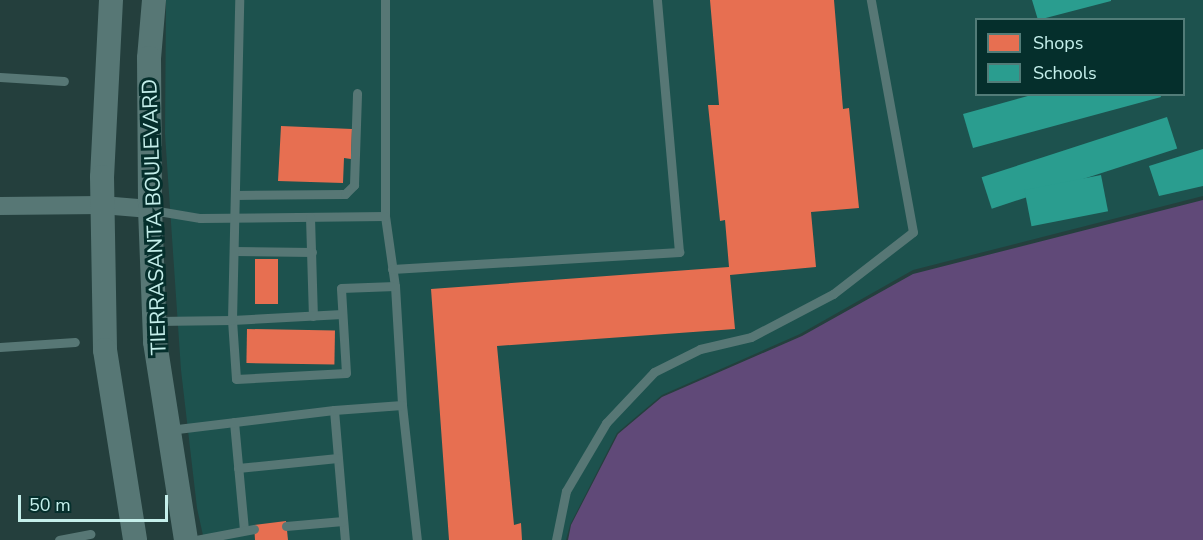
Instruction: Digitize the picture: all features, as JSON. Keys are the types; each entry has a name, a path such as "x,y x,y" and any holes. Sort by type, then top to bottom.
{"main road":[{"name":"TIERRASANTA BOULEVARD","path":"111,0 102,205 105,350 135,540"},
{"name":"TIERRASANTA BOULEVARD","path":"154,0 149,58 150,209 154,321 168,430 186,540"}],"street":[{"path":"0,206 102,205 150,209"}],"lane":[{"path":"239,0 232,321 236,379 346,373 341,288 395,286"},
{"path":"385,0 385,216 395,286 402,405 417,540"},
{"path":"392,269 679,252 657,0"},
{"path":"556,540 566,492 571,482 606,423 654,372 700,349 751,337 833,294 913,232 871,0"},
{"path":"0,77 63,81"},
{"path":"235,195 345,194 354,185 357,93"},
{"path":"150,209 200,218 385,216"},
{"path":"310,217 314,316"},
{"path":"234,251 312,252"},
{"path":"154,321 232,321 342,314"},
{"path":"0,347 75,342"},
{"path":"168,430 334,410 402,405"},
{"path":"334,410 345,540"},
{"path":"234,422 244,530"},
{"path":"238,468 338,458"},
{"path":"286,526 343,521"},
{"path":"196,540 254,529"},
{"path":"59,540 90,534"}],"shaded area":[{"path":"166,0 1203,0 1203,196 913,270 800,334 662,395 617,433 570,525 566,540 204,540 197,508 181,370 165,134"},
{"path":"1203,200 1203,540 568,540 571,525 618,434 662,397 802,336 913,274"}],"building: Shops":[{"path":"710,0 834,0 843,109 849,108 859,208 811,212 816,267 730,275 735,329 497,346 514,525 521,523 522,540 449,540 431,289 729,267 725,220 720,221 708,105 719,105"},
{"path":"281,126 352,129 351,159 344,158 343,183 278,181"},
{"path":"255,259 278,259 278,304 255,304"},
{"path":"247,329 335,331 334,365 246,363"},
{"path":"286,521 288,540 255,540 254,525"}],"building: Schools":[{"path":"1032,0 1111,0 1046,18 1037,18"},
{"path":"1028,96 1161,97 973,148 963,114"},
{"path":"1167,117 1177,148 992,209 982,177"},
{"path":"1203,149 1203,186 1159,196 1149,166"},
{"path":"1101,175 1108,211 1031,226 1024,190"}]}
